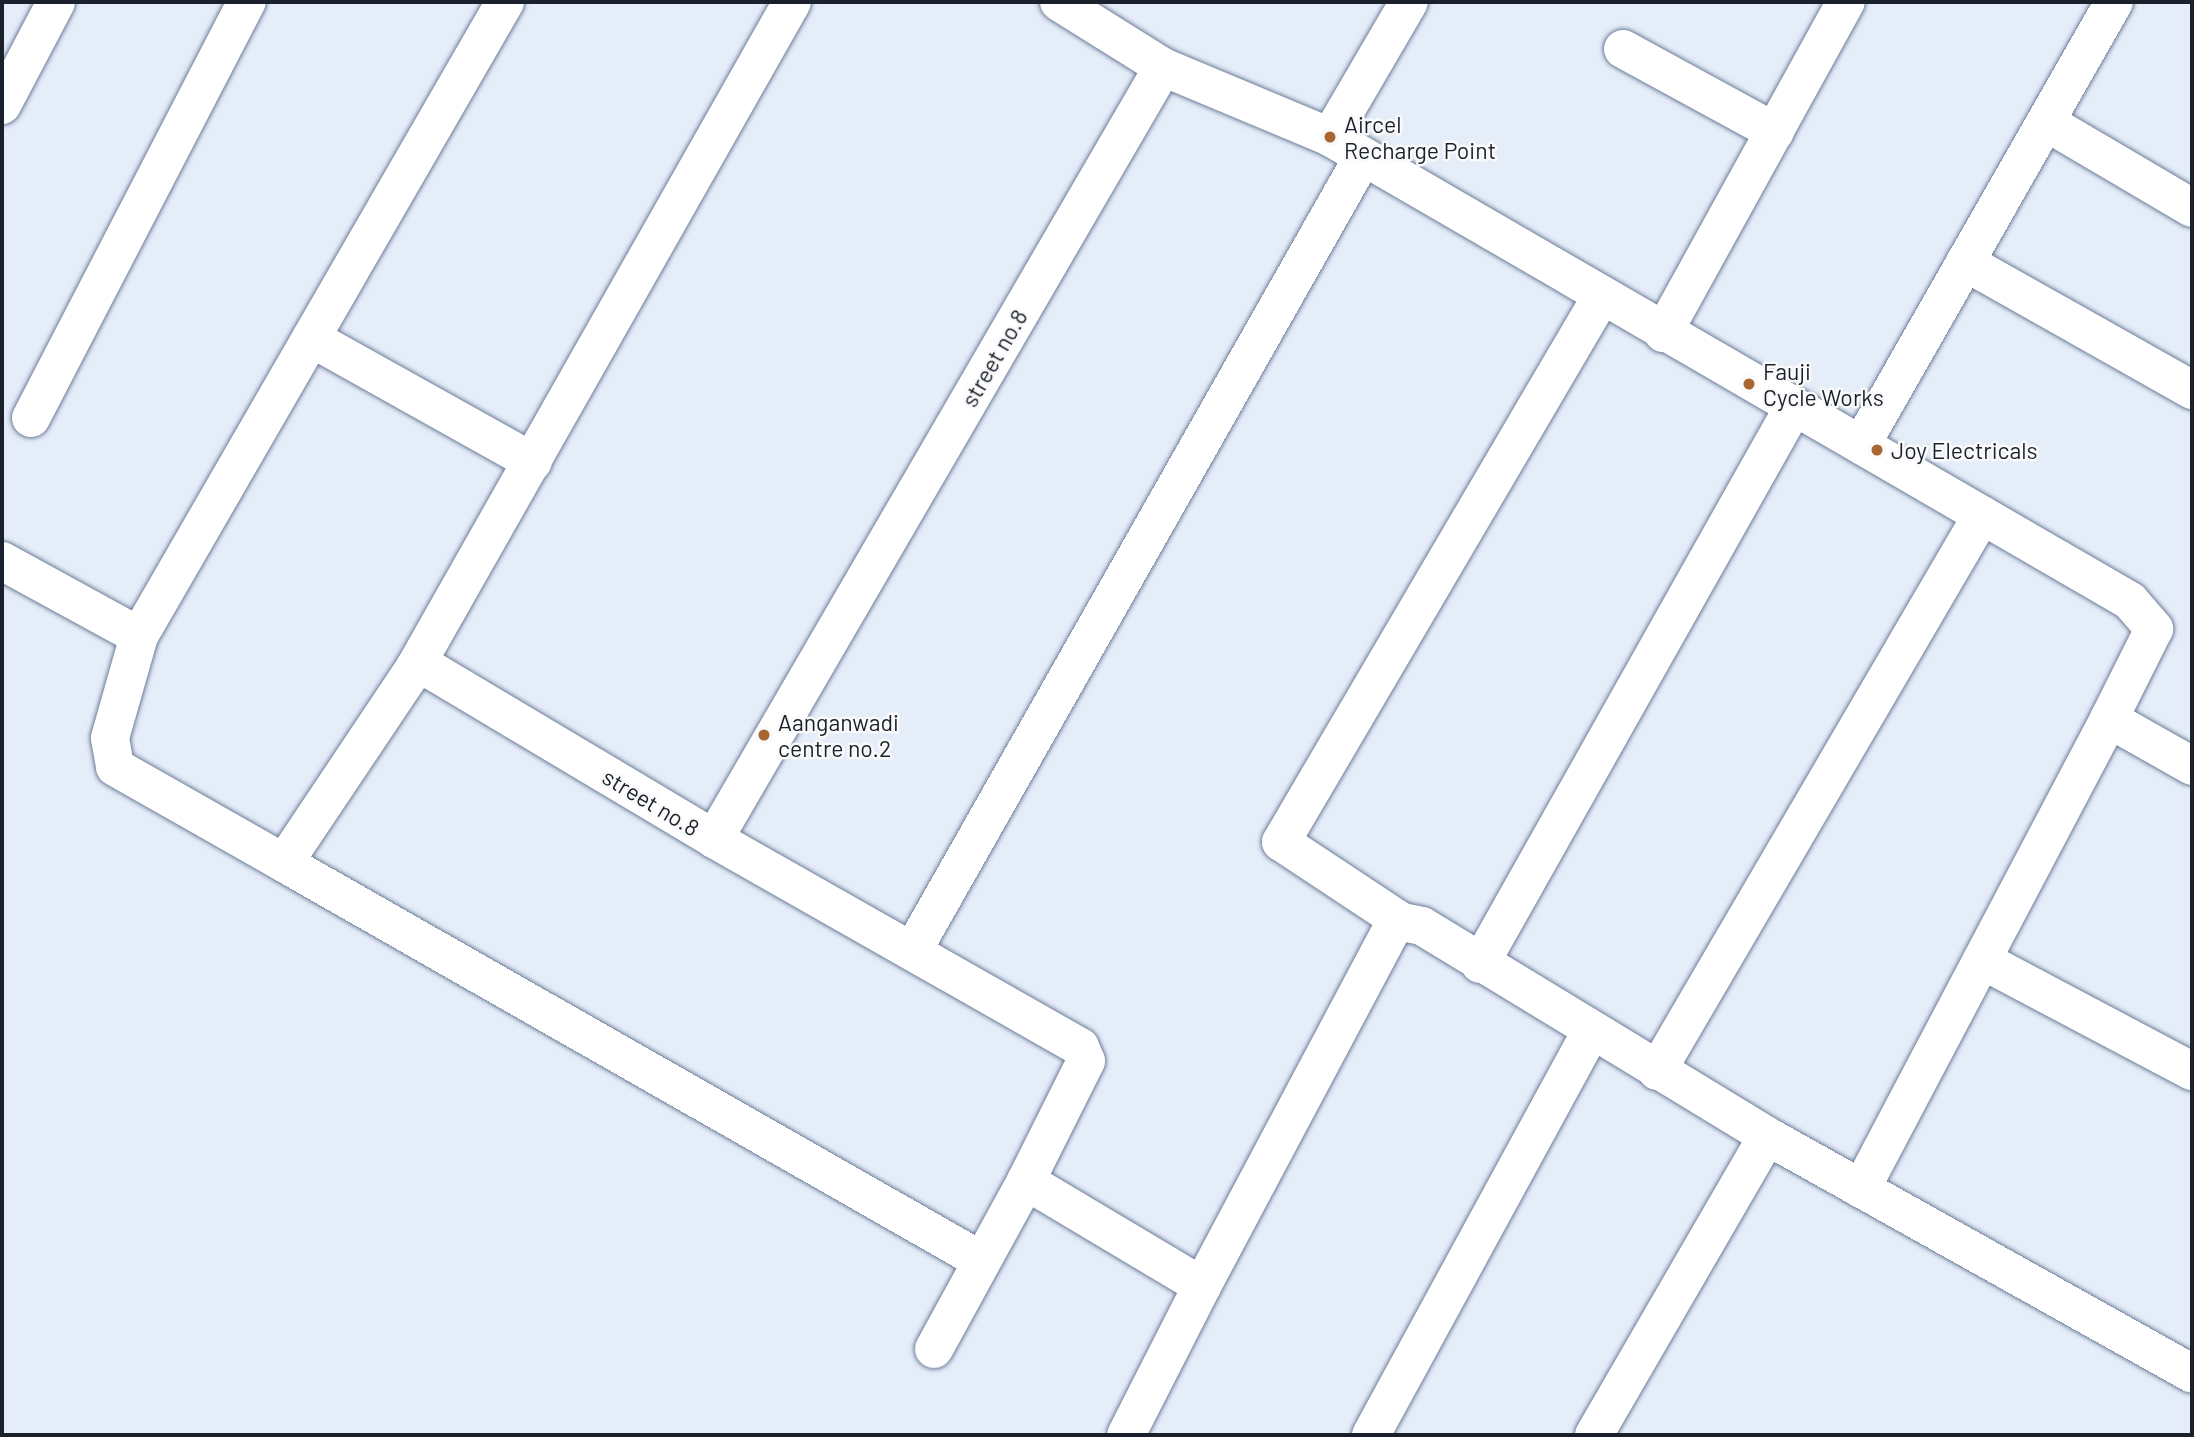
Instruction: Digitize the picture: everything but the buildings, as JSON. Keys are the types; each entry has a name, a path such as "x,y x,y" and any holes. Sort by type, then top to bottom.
{"street":[{"path":"2,105 56,2"},
{"path":"30,418 247,2"},
{"path":"505,2 139,636 109,758 284,863 982,1261"},
{"path":"284,863 415,667 792,2"},
{"path":"1059,2 1116,17 1163,67 1330,137 1663,333 2130,601 2153,622 2153,636 1861,1189"},
{"path":"1330,137 1409,2"},
{"path":"1663,333 1846,2"},
{"path":"1861,445 2114,2"},
{"path":"1623,49 1775,132"},
{"name":"street no.8","path":"415,667 432,670 714,839 1163,67"},
{"path":"2046,122 2192,208"},
{"path":"913,950 1363,157"},
{"path":"1965,262 2192,390"},
{"path":"1601,297 1285,827 1281,842 1290,852 1402,922 1422,926 1591,1032 1767,1136 2192,1374"},
{"path":"311,338 533,462"},
{"path":"1480,964 1793,408"},
{"path":"1657,1071 1982,515"},
{"path":"2,561 139,636"},
{"path":"2109,719 2192,766"},
{"path":"714,839 1080,1047 1086,1061 1026,1181 934,1349"},
{"path":"1126,1435 1392,929 1402,922"},
{"path":"1982,960 2192,1071"},
{"path":"1371,1435 1591,1032"},
{"path":"1594,1435 1767,1136"},
{"path":"1026,1181 1202,1286"}],"place":[{"name":"Aircel Recharge Point","path":"1330,137"},
{"name":"Fauji Cycle Works","path":"1749,384"},
{"name":"Joy Electricals","path":"1877,450"},
{"name":"Aanganwadi centre no.2","path":"764,735"}]}
